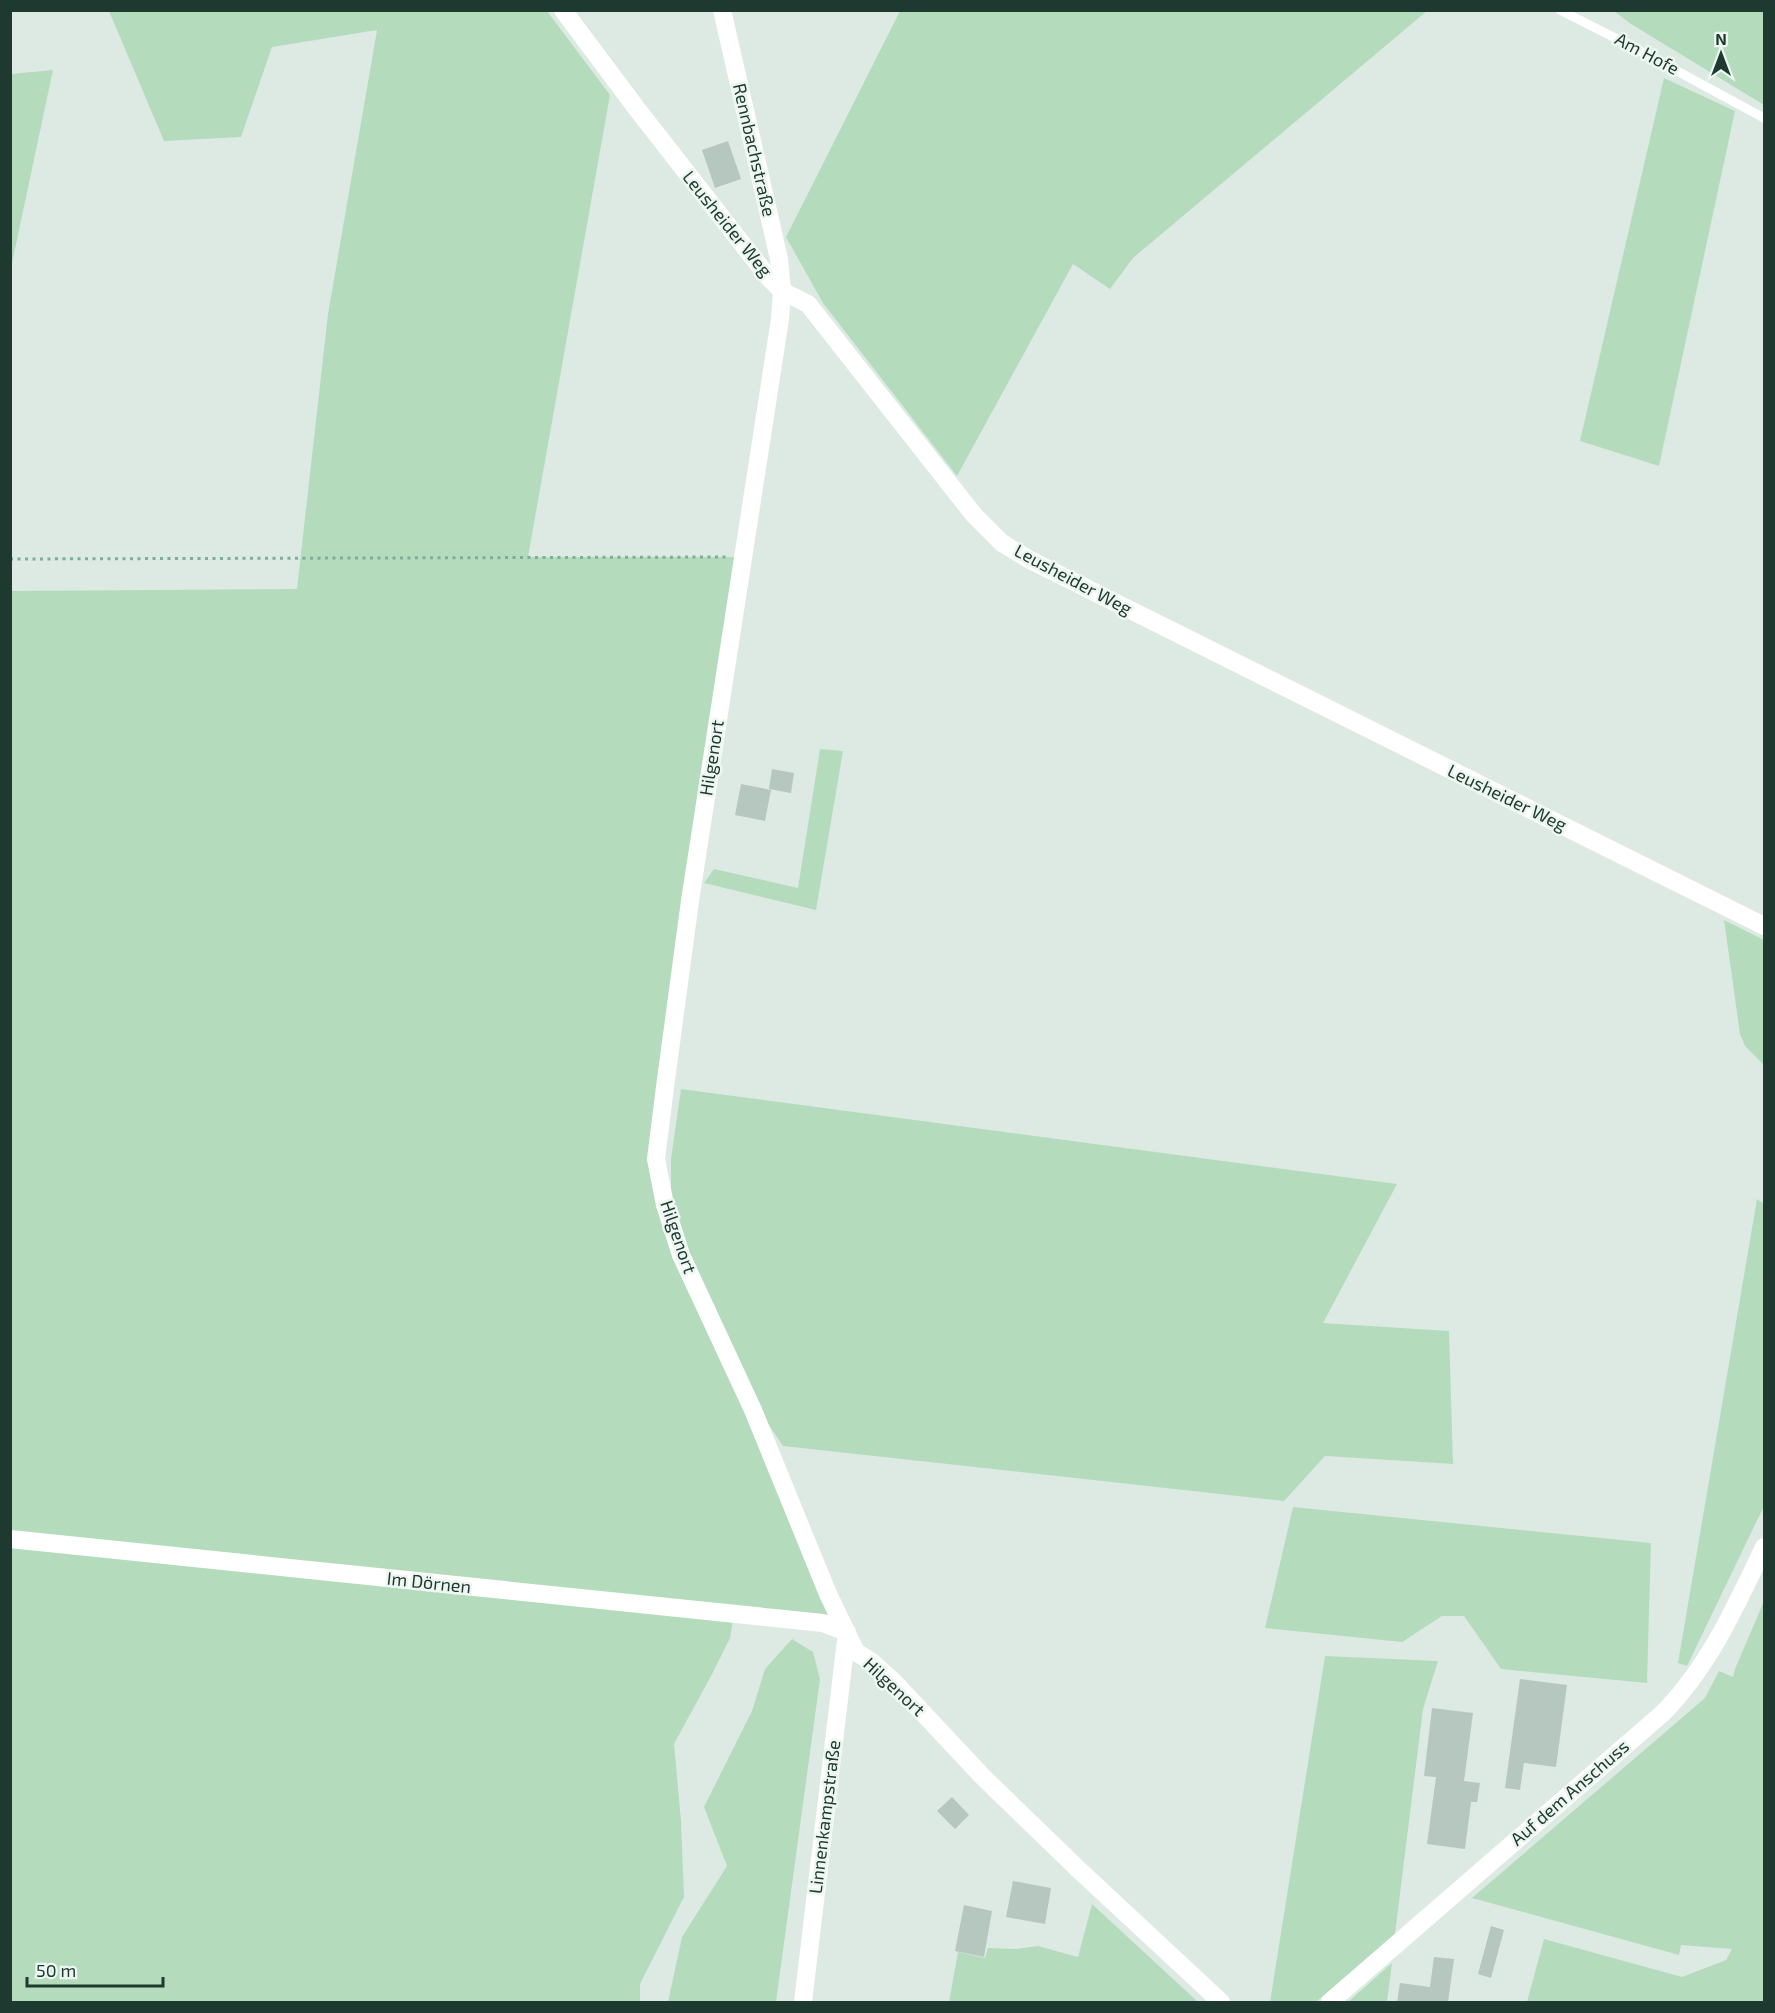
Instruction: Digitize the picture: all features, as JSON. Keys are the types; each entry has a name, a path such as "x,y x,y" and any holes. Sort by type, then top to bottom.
{"street":[{"name":"Leusheider Weg","path":"564,10 710,204 769,278 782,291 808,304 974,515 1002,543 1050,570 1764,926"},
{"name":"Rennbachstraße","path":"722,10 779,259 782,291"},
{"name":"Hilgenort","path":"782,291 780,319 690,901 656,1159 665,1205 681,1255 753,1410 828,1594 856,1652 872,1662 893,1681 982,1776 1069,1861 1221,2002"},
{"name":"Im Dörnen","path":"10,1539 823,1623 847,1632"},
{"name":"Auf dem Anschuss","path":"1330,2002 1682,1694 1711,1652 1764,1547"},
{"name":"Linnenkampstraße","path":"802,2002 847,1632"}],"lane":[{"name":"Am Hofe","path":"1560,10 1764,118"}],"path":[{"path":"10,559 742,557"}],"green space":[{"path":"900,10 1427,11 1133,258 1110,289 1073,264 957,476 823,303 786,237"},
{"path":"109,11 547,11 610,95 528,557 742,557 656,1159 665,1205 847,1632 734,1615 730,1638 674,1744 681,1821 684,1897 640,1984 640,2002 11,2002 10,591 297,589 328,314 377,30 272,47 241,137 164,141"},
{"path":"1614,11 1764,11 1764,105 1631,24"},
{"path":"53,70 11,268 11,74"},
{"path":"1664,78 1735,111 1659,466 1580,441"},
{"path":"820,749 843,751 816,910 704,883 714,869 798,888"},
{"path":"1724,920 1764,940 1764,1065 1745,1046 1740,1034"},
{"path":"681,1089 1397,1184 1323,1323 1449,1331 1453,1464 1325,1456 1284,1501 783,1446 759,1410 688,1256 671,1206 671,1159"},
{"path":"1757,1199 1764,1204 1764,1506 1687,1666 1678,1663"},
{"path":"1293,1507 1651,1543 1647,1683 1501,1669 1464,1616 1442,1616 1402,1642 1265,1628"},
{"path":"1764,1601 1764,2002 1527,2002 1544,1939 1682,1977 1726,1960 1732,1949 1681,1945 1679,1955 1472,1898 1705,1698 1719,1671 1733,1677"},
{"path":"792,1639 813,1652 820,1679 776,2002 668,2002 682,1937 727,1866 704,1807 752,1711 765,1669"},
{"path":"1325,1656 1438,1661 1423,1709 1395,1934 1316,2002 1270,2002"},
{"path":"1092,1904 1198,2002 1008,2002 1008,2000 1007,2002 949,2002 958,1952 985,1958 988,1948 1016,1949 1038,1946 1078,1957"},
{"path":"1392,1963 1387,2002 1348,2002"}],"building":[{"path":"728,141 741,179 715,188 702,150"},
{"path":"772,769 794,773 791,793 769,789"},
{"path":"741,784 771,790 765,821 735,815"},
{"path":"1520,1679 1567,1685 1556,1767 1524,1763 1520,1790 1505,1788"},
{"path":"1432,1708 1473,1713 1464,1781 1480,1783 1477,1802 1471,1802 1465,1849 1427,1844 1436,1777 1424,1776"},
{"path":"952,1797 969,1815 955,1829 937,1811"},
{"path":"1013,1881 1051,1888 1045,1924 1006,1917"},
{"path":"964,1905 992,1911 984,1957 955,1951"},
{"path":"1491,1926 1504,1930 1491,1978 1478,1974"},
{"path":"1434,1957 1454,1959 1448,2002 1397,2002 1400,1983 1430,1987"}]}
